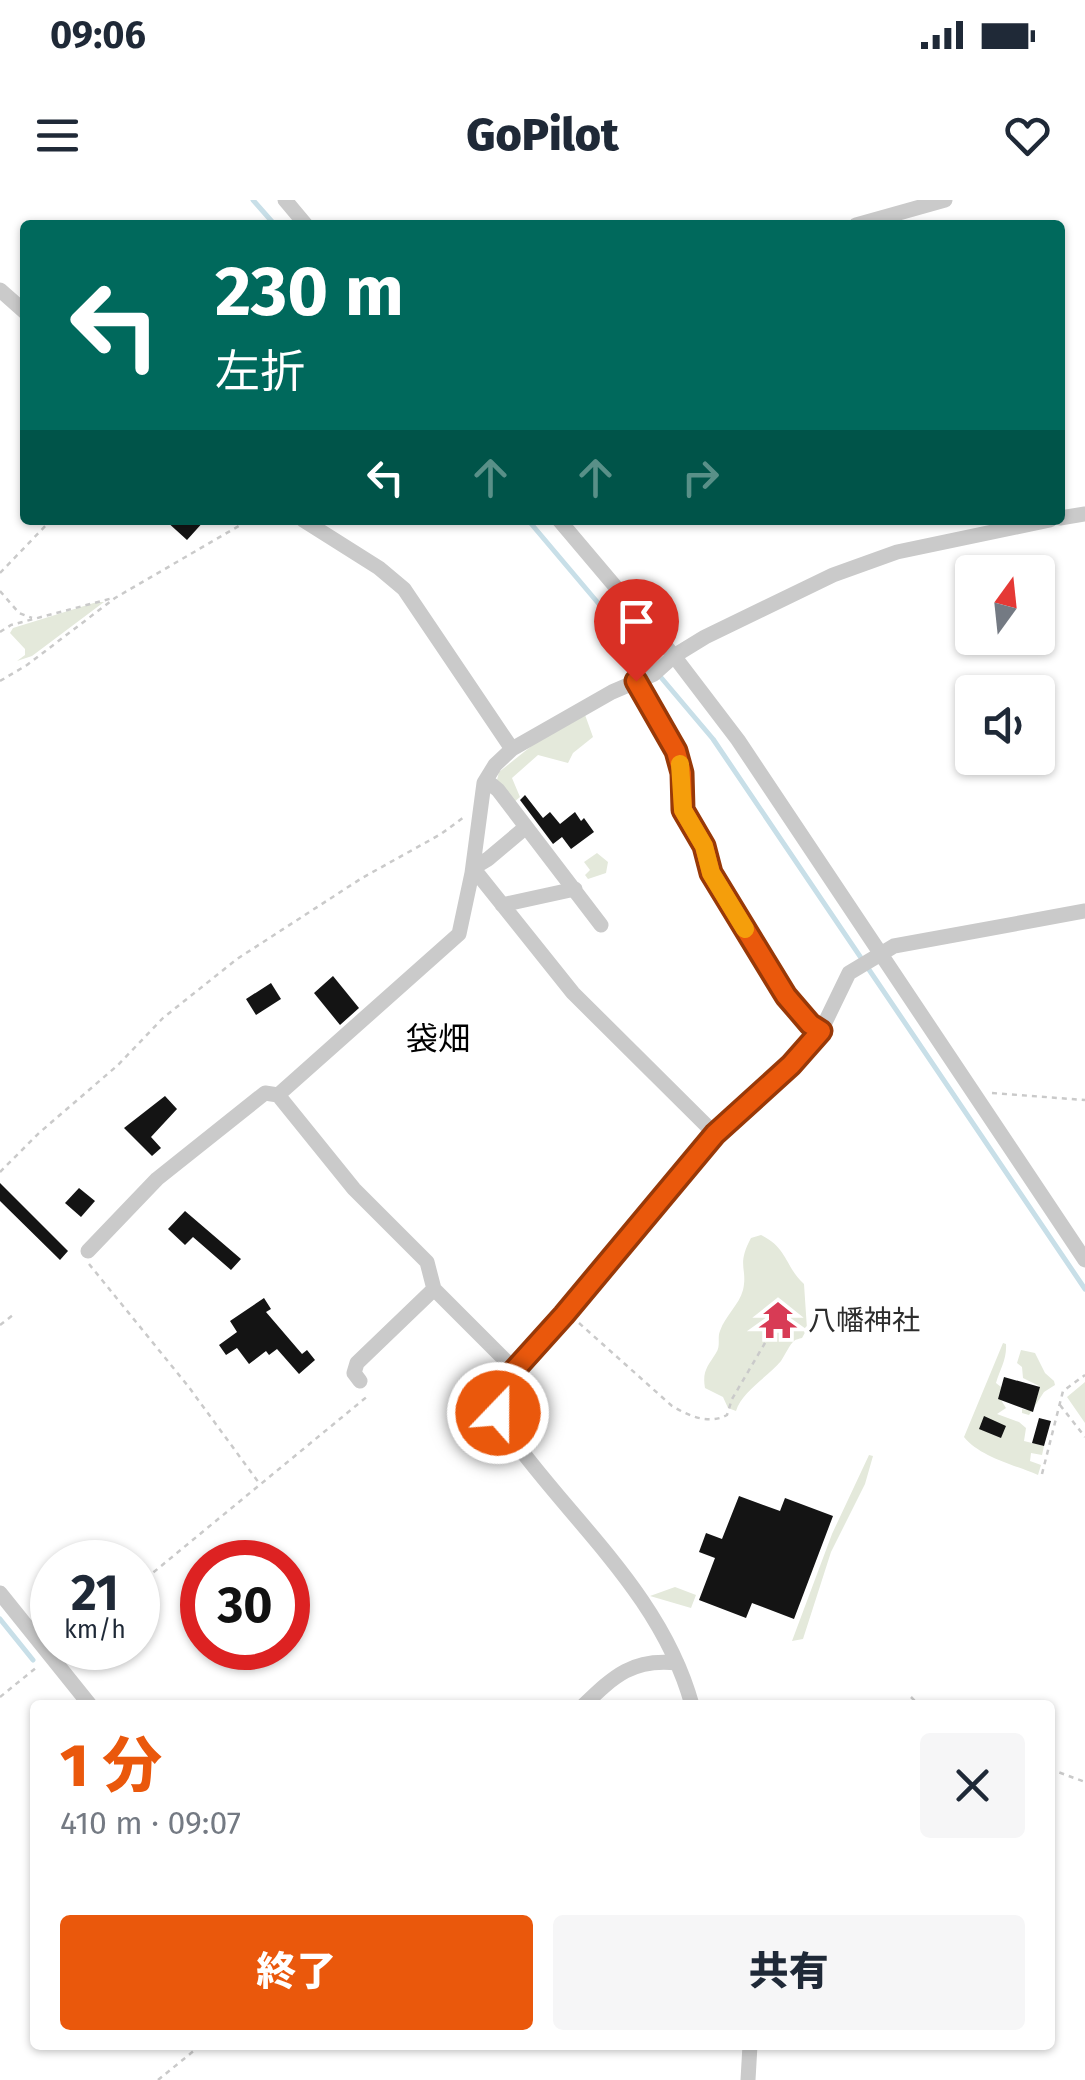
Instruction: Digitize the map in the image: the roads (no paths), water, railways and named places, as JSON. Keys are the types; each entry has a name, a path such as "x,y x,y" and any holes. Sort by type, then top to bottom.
{"street":[{"path":"284,200 302,220"},
{"path":"874,220 945,200"},
{"path":"0,290 20,308"},
{"path":"311,525 380,568 404,589 512,749"},
{"path":"562,525 664,665 738,740 870,959 972,1092 1085,1260"},
{"path":"278,1095 459,934 486,780 512,749 664,665 705,637 833,575 897,552 1026,525"},
{"path":"636,681 676,751 682,773 683,810 704,846 711,873 786,996 821,1031"},
{"path":"486,780 601,925"},
{"path":"472,868 488,860 526,827"},
{"path":"472,868 573,992 715,1134"},
{"path":"502,904 575,889"},
{"path":"690,1700 677,1664 640,1595 504,1426 498,1413 500,1396 515,1370 715,1134 791,1065 821,1031 844,981 870,959 910,943 1085,911"},
{"path":"88,1251 163,1174 264,1093 278,1095 354,1189 427,1262 434,1289 515,1370"},
{"path":"360,1381 354,1373 358,1363 434,1289"},
{"path":"0,1593 86,1700"},
{"path":"590,1700 631,1668 649,1662 677,1664"},
{"path":"748,2080 750,2050"}],"waterway":[{"path":"253,200 271,220"},
{"path":"532,525 713,739 1085,1289"},
{"path":"0,1619 30,1656"}],"place":[{"name":"八幡神社","path":"778,1320"}],"district":[{"name":"袋畑","path":"438,1039"}]}
